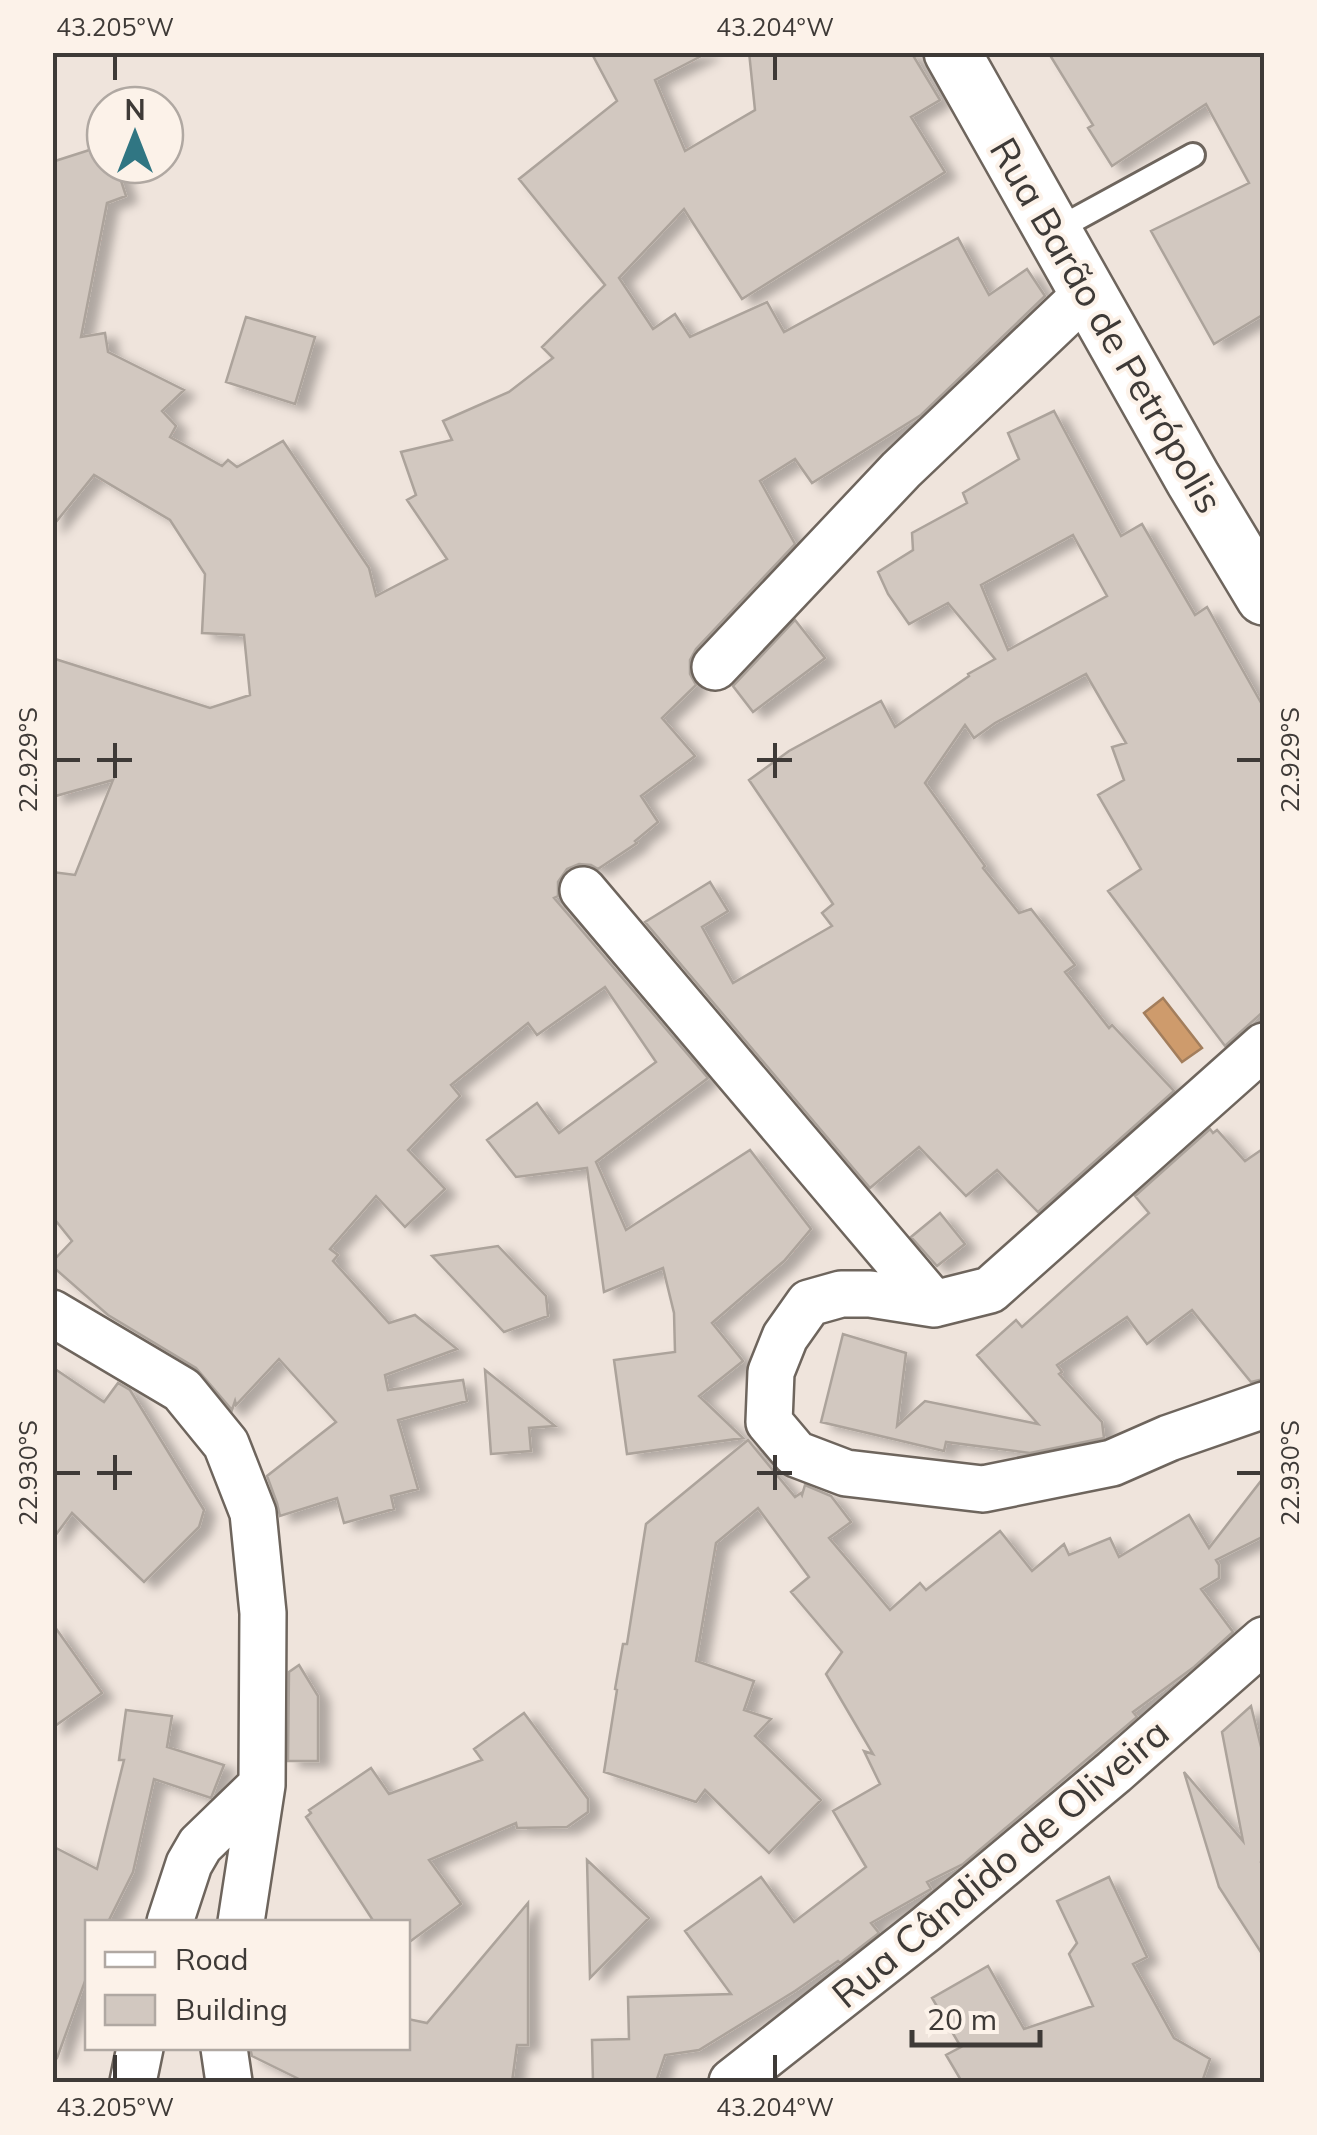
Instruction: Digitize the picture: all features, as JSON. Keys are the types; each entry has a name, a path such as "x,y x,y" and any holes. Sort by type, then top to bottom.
{"street":[{"name":"Rua Barão de Petrópolis","path":"952,52 1193,479 1264,596"},
{"path":"715,667 901,470 1089,291"},
{"path":"583,890 934,1304"},
{"path":"1264,1046 990,1290 934,1304 870,1294 841,1294 809,1302 785,1337 772,1372 770,1422 796,1454 846,1474 983,1489 1112,1463 1168,1438 1264,1405"},
{"path":"52,1313 182,1390 226,1444 253,1512 264,1613 262,1786 242,1920"},
{"name":"Rua Cândido de Oliveira","path":"732,2082 1042,1832 1264,1640"},
{"path":"171,1920 189,1864 200,1845 262,1786"},
{"path":"133,2082 140,2050"},
{"path":"224,2050 229,2082"}],"lane":[{"path":"1054,231 1193,155"}],"shaded area":[{"path":"1163,998 1202,1048 1182,1062 1144,1013"}],"building":[{"path":"591,52 709,52 655,80 685,151 755,110 749,52 911,52 940,100 911,117 945,172 742,299 684,209 619,278 653,329 675,314 690,337 767,302 784,332 958,238 989,295 1027,269 1045,296 921,415 812,483 795,459 760,481 795,544 696,649 690,660 690,674 696,685 662,718 695,756 641,796 658,822 637,843 598,869 579,864 567,869 558,882 558,896 554,898 708,1078 596,1162 626,1230 750,1150 811,1229 784,1261 712,1323 743,1361 699,1396 743,1438 627,1454 614,1360 675,1352 674,1313 663,1268 604,1292 587,1168 516,1177 487,1140 537,1103 559,1133 656,1062 605,987 537,1035 528,1023 451,1085 460,1096 408,1150 445,1189 405,1227 376,1196 330,1249 338,1255 333,1261 389,1323 415,1315 457,1349 385,1375 388,1390 463,1380 467,1401 398,1420 418,1489 391,1496 394,1509 344,1523 337,1498 280,1516 267,1476 336,1422 279,1359 236,1405 235,1401 232,1410 196,1368 108,1315 52,1266 72,1241 52,1216 52,872 75,875 113,780 52,797 52,658 210,708 250,695 244,635 202,633 205,574 170,520 94,475 52,527 52,162 85,151 85,185 122,185 126,196 107,203 81,337 105,333 108,352 184,390 162,411 176,426 170,437 222,466 228,460 237,467 283,441 369,568 376,596 447,559 407,500 416,495 401,452 452,440 443,421 509,392 553,358 542,347 605,285 519,179 617,101"},
{"path":"1048,52 1264,52 1264,314 1214,344 1151,231 1249,183 1206,104 1112,166 1088,128 1093,125"},
{"path":"246,317 315,337 295,404 226,382"},
{"path":"1054,411 1121,536 1142,524 1195,615 1207,607 1264,708 1264,1011 1225,1046 1108,891 1141,869 1098,795 1124,780 1112,747 1126,743 1086,674 974,738 965,725 925,783 1019,913 1031,909 1075,965 1065,972 1109,1028 1112,1025 1174,1091 1038,1212 997,1170 966,1196 919,1147 870,1188 645,922 710,882 728,911 702,927 733,983 832,926 822,913 833,904 749,780 789,751 881,701 895,727 995,659 948,603 909,624 878,572 913,550 912,533 967,503 963,493 1019,459 1008,433","holes":["1073,535 1107,596 1008,650 981,585"]},
{"path":"795,620 825,658 753,712 733,686"},
{"path":"1210,1129 1213,1133 1217,1130 1245,1161 1264,1148 1264,1379 1251,1382 1192,1310 1147,1344 1127,1317 1057,1365 1062,1372 1059,1374 1102,1422 1104,1438 1030,1453 946,1442 944,1451 821,1422 843,1334 906,1353 897,1426 925,1401 1038,1424 977,1355 1016,1320 1022,1327 1149,1213 1135,1196"},
{"path":"940,1213 965,1244 937,1266 911,1237"},
{"path":"498,1246 546,1296 548,1316 504,1332 432,1256"},
{"path":"52,1367 104,1402 118,1383 130,1390 204,1510 199,1527 144,1582 72,1513 52,1540"},
{"path":"485,1370 555,1426 529,1428 531,1451 491,1454"},
{"path":"748,1440 795,1497 802,1495 805,1485 831,1496 851,1522 829,1538 890,1610 920,1583 926,1590 1000,1531 1032,1571 1064,1544 1069,1555 1110,1538 1119,1557 1189,1515 1209,1548 1264,1477 1264,1536 1216,1560 1219,1578 1201,1589 1233,1632 1133,1712 1137,1717 963,1864 927,1882 931,1889 871,1923 879,1933 840,1963 699,2050 665,2055 656,2082 593,2082 592,2040 629,2039 628,1997 731,1994 685,1931 761,1877 794,1922 866,1867 833,1811 880,1784 864,1751 873,1754 826,1674 842,1652 791,1592 809,1577 758,1508 716,1543 696,1661 754,1681 744,1710 771,1719 755,1736 821,1800 769,1853 705,1790 696,1802 604,1772 615,1689 623,1644 627,1644 646,1524"},
{"path":"52,1623 102,1693 52,1728"},
{"path":"299,1665 318,1696 318,1761 288,1761 289,1672"},
{"path":"1251,1706 1264,1759 1264,1957 1219,1887 1184,1772 1243,1841 1222,1732"},
{"path":"126,1710 172,1716 167,1747 224,1765 211,1798 154,1779 133,1872 109,1920 85,1920 85,1981 57,2058 52,2057 52,1846 97,1869 124,1760 119,1760"},
{"path":"524,1713 588,1799 588,1812 567,1827 517,1828 516,1823 429,1860 461,1904 410,1942 410,1920 373,1920 306,1817 311,1813 309,1810 371,1768 389,1794 482,1760 474,1749"},
{"path":"587,1860 649,1918 590,1978"},
{"path":"1109,1877 1147,1957 1133,1964 1174,2038 1210,2059 1202,2082 962,2082 946,2055 961,2047 932,1998 988,1966 1024,2029 1093,2006 1069,1954 1077,1943 1057,1901"},
{"path":"528,1903 528,2045 517,2045 512,2082 305,2082 252,2056 250,2050 410,2050 410,2019 427,2023"}]}
